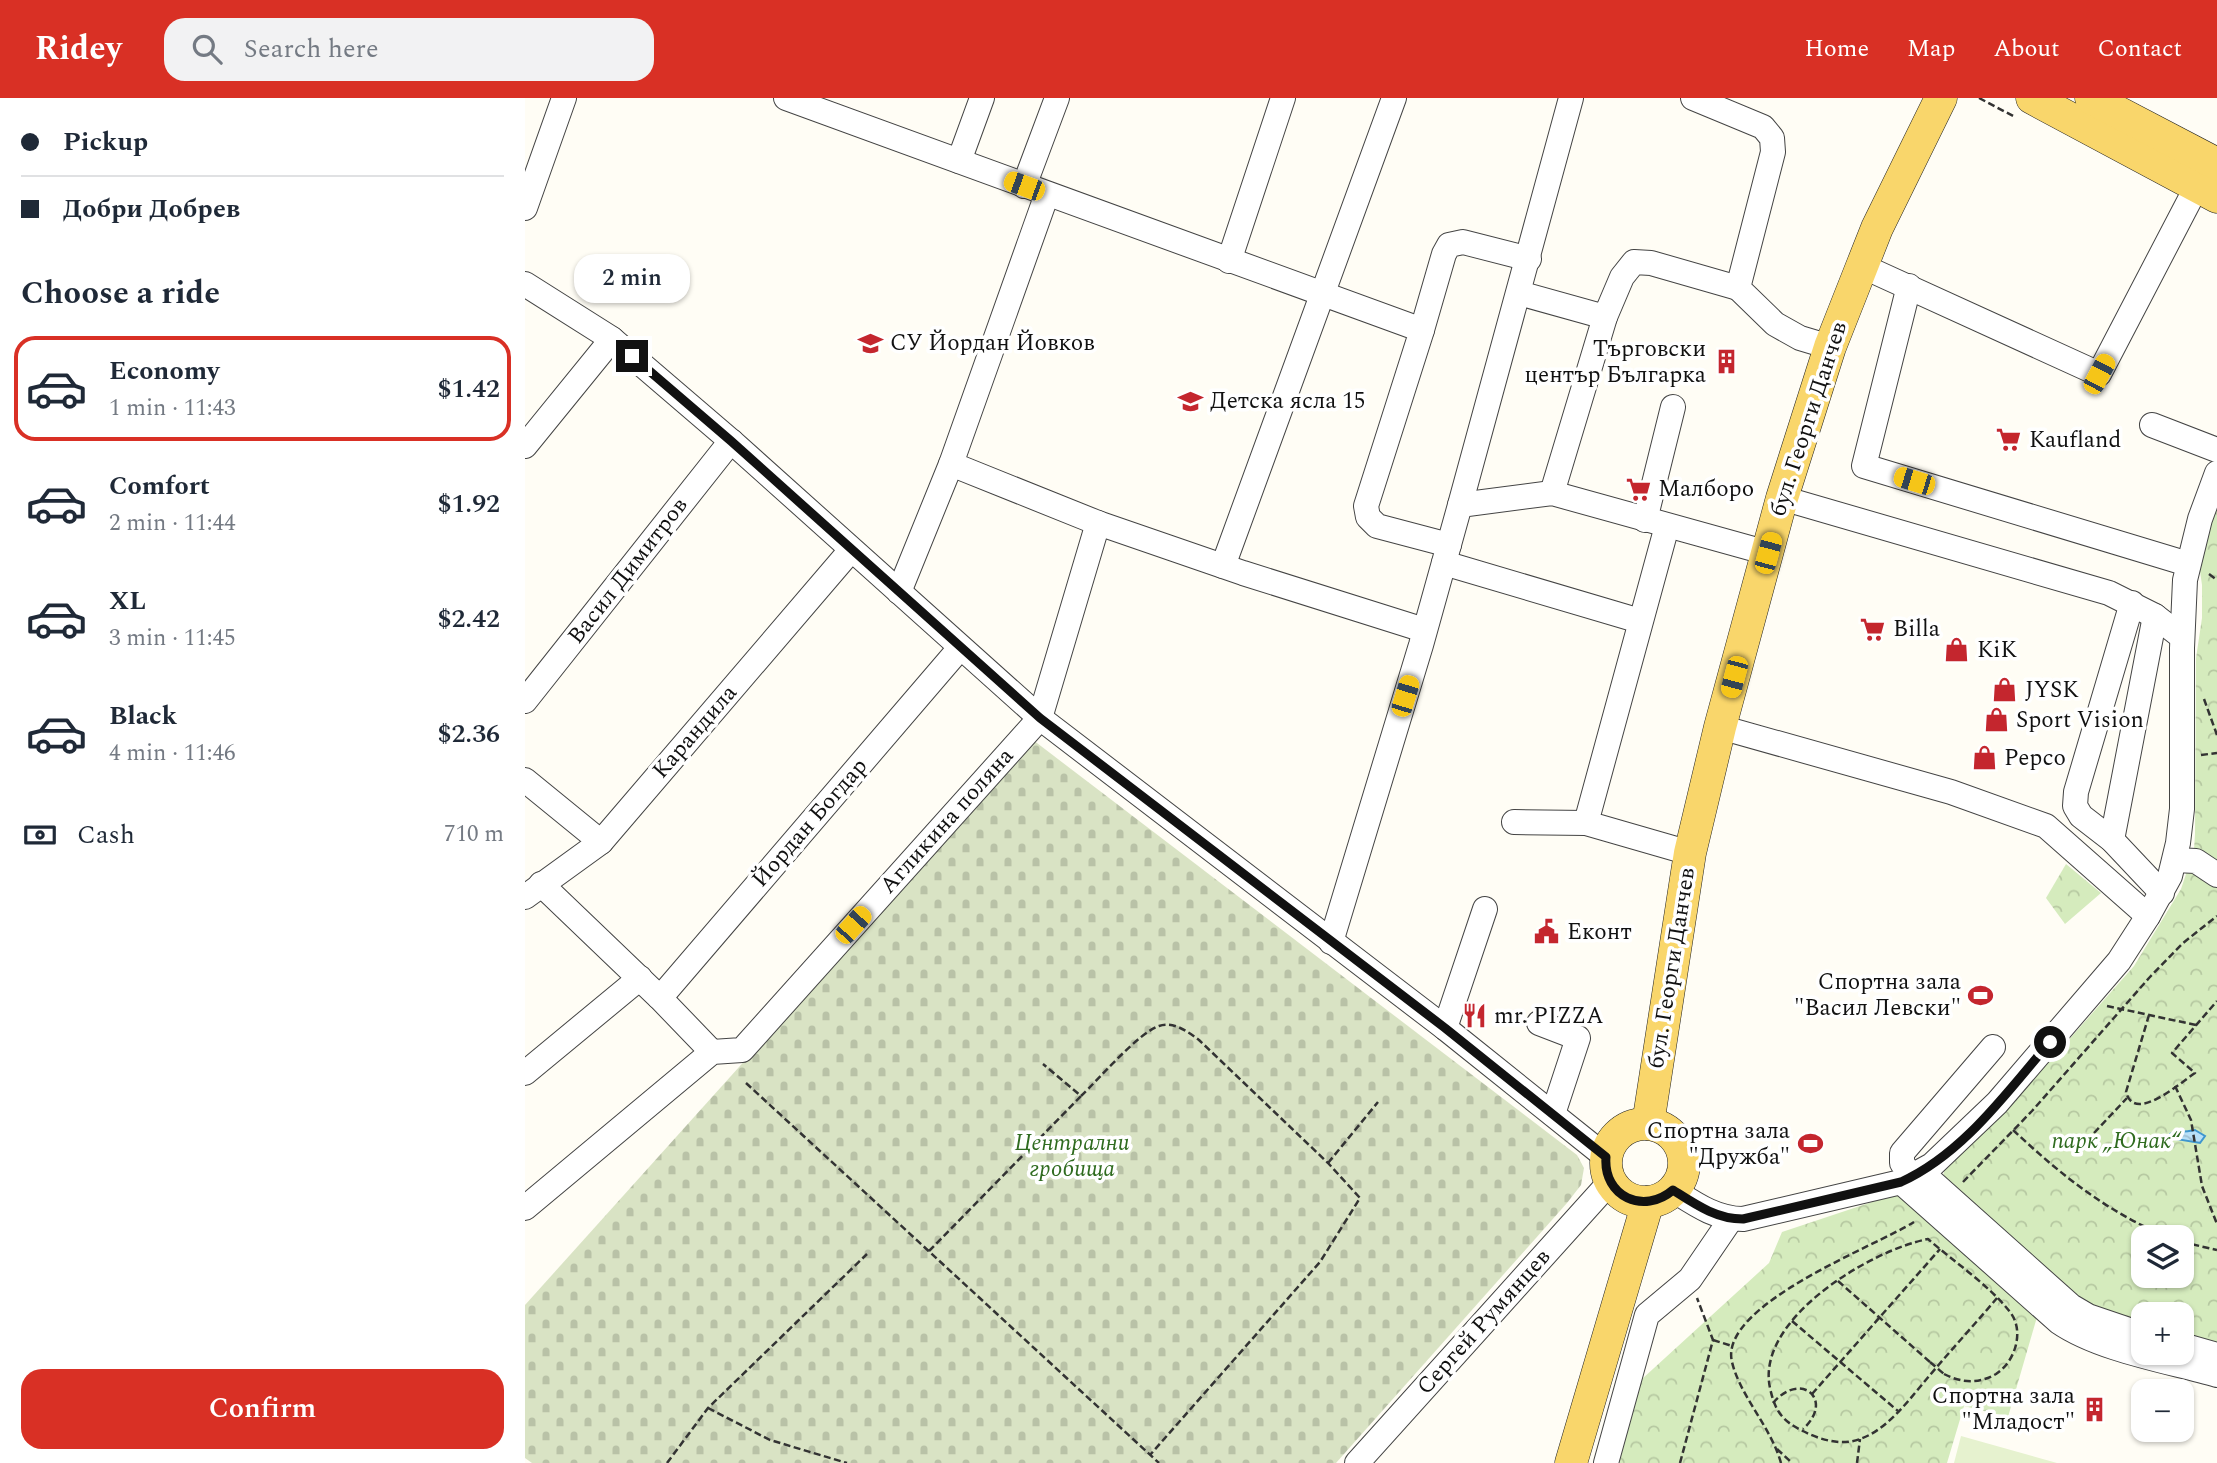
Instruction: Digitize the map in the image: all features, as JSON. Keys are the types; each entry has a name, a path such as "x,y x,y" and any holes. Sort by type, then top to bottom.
{"main road":[{"name":"бул. Георги Данчев","path":"1648,1124 1690,853 1720,727 1782,498 1830,347 1862,265 1877,228 1941,98"},
{"path":"2032,98 2210,182"},
{"path":"2091,98 2210,182"},
{"path":"1571,1463 1660,1196 1682,1174 1684,1161 1675,1138 1665,1130 1648,1124 1631,1127 1612,1141 1608,1170 1618,1192 1629,1199 1660,1196"}],"street":[{"path":"525,208 564,98"},
{"path":"786,98 1422,330"},
{"path":"959,161 982,98"},
{"path":"899,592 951,464 1036,190 1057,98"},
{"path":"1229,261 1283,98"},
{"path":"1233,570 1321,294 1394,98"},
{"path":"1331,942 1425,630 1529,259 1571,98"},
{"path":"1693,98 1763,127 1772,138 1773,152 1738,288"},
{"path":"1862,265 2099,374 2210,182"},
{"path":"1529,259 1463,243 1449,246 1444,254 1367,500 1366,512 1377,526 1446,554 1640,621"},
{"path":"1552,493 1605,317 1622,277 1634,262 1651,263 1738,288 1775,324 1800,338 1830,347"},
{"path":"525,284 612,339 731,441 1040,718 1445,1028 1553,1114 1608,1170"},
{"path":"1909,286 1864,466 2188,564"},
{"path":"1519,293 1605,317"},
{"path":"525,446 612,339"},
{"path":"1586,823 1640,621 1673,407"},
{"path":"2152,425 2217,450"},
{"name":"Васил Димитров","path":"525,701 731,441"},
{"path":"951,464 1098,523 1233,570 1425,630"},
{"path":"1660,1196 1731,1219 1758,1217 1911,1177 1950,1150 1992,1109 2119,961 2162,893 2175,860 2182,809 2182,637 2188,564 2200,519 2217,473"},
{"path":"1460,505 1552,493 1768,553"},
{"path":"1782,498 2109,593 2155,616 2182,637"},
{"name":"Агликина поляна","path":"712,1052 742,1050 1040,718 1098,523"},
{"name":"Карандила","path":"533,890 601,842 851,550"},
{"path":"2132,603 2076,792 2075,806 2081,816 2112,840 2162,893"},
{"path":"2112,840 2155,616"},
{"name":"Йордан Богдар","path":"660,998 960,648"},
{"path":"1720,727 1951,792 2046,826 2148,916"},
{"path":"525,780 601,842"},
{"path":"1514,822 1586,823 1690,853"},
{"path":"2175,860 2196,861 2217,875"},
{"path":"525,1208 712,1052 640,978 533,890"},
{"path":"1445,1028 1485,909"},
{"path":"525,1073 640,978"},
{"path":"1539,1023 1578,1038 1553,1114"},
{"path":"1993,1047 1902,1153 1902,1163 1911,1177 2059,1322 2073,1332 2098,1342 2217,1375"},
{"name":"Сергей Румянцев","path":"1361,1462 1608,1170"},
{"path":"1911,1177 2071,1306 2088,1316 2131,1331"},
{"path":"1606,1463 1647,1315 1690,1279 1731,1219"},
{"path":"2194,1348 2217,1355"}],"path":[{"path":"2149,1015 2126,1092 2127,1098 2134,1104 2142,1105 2153,1102 2195,1073 2172,1054 2217,1001"},
{"path":"2086,1002 2196,1025"},
{"path":"929,1251 1142,1037 1161,1025 1182,1028 1199,1040 1328,1163 1360,1198 1320,1262 1150,1455"},
{"path":"1044,1064 1081,1096"},
{"path":"746,1083 1159,1463"},
{"path":"2175,1086 2192,1129 2201,1186 2217,1224"},
{"path":"2094,1133 2127,1098"},
{"path":"1328,1163 1378,1102"},
{"path":"2013,1130 2094,1198 2137,1225"},
{"path":"1836,1280 1879,1317 1930,1362 1944,1374 1965,1381 1988,1378 2001,1370 2011,1358 2016,1344 2017,1328 2012,1314 1997,1298 1928,1239 1915,1241 1880,1255 1836,1280 1792,1321 1775,1349 1768,1367 1773,1402 1783,1419 1815,1437 1842,1443 1860,1439 1876,1431 1898,1411 1997,1298"},
{"path":"2194,1245 2217,1250"},
{"path":"1812,1394 1940,1249"},
{"path":"667,1463 708,1408 867,1254"},
{"path":"1680,1463 1713,1340 1690,1279"},
{"path":"1792,1321 1898,1411"},
{"path":"1713,1340 1732,1346"},
{"path":"1773,1402 1792,1388 1804,1388 1812,1394 1817,1406 1815,1413 1801,1430"},
{"path":"708,1408 770,1440 847,1463"},
{"path":"1857,1463 1860,1439"},
{"path":"1777,1448 1792,1463"}],"green space":[{"name":"парк „Юнак“","path":"2217,501 2217,1347 2194,1340 2194,1302 2131,1302 2131,1320 2088,1306 1943,1176 1946,1164 2011,1105 2134,966 2181,889 2194,850 2196,658 2202,618 2199,564"},
{"name":"Централни гробища","path":"1033,740 1577,1155 1584,1168 1581,1185 1336,1463 532,1463 525,1458 525,1305"},
{"path":"2066,864 2101,893 2065,924 2046,898"},
{"path":"1899,1193 2037,1317 2008,1417 1964,1406 1947,1463 1619,1463 1642,1379 1769,1263 1782,1232"},
{"path":"1961,1436 2057,1463 1954,1463"}],"water":[{"path":"2195,1130 2205,1136 2200,1143 2170,1138 2170,1134 2176,1132"}],"place":[{"name":"СУ Йордан Йовков","path":"870,343"},
{"name":"Търговски център Българка","path":"1726,362"},
{"name":"Детска ясла 15","path":"1190,401"},
{"name":"Kaufland","path":"2009,440"},
{"name":"Малборо","path":"1638,489"},
{"name":"Billa","path":"1873,629"},
{"name":"KiK","path":"1957,650"},
{"name":"JYSK","path":"2005,690"},
{"name":"Sport Vision","path":"1996,720"},
{"name":"Pepco","path":"1984,758"},
{"name":"Еконт","path":"1547,932"},
{"name":"Спортна зала \"Васил Левски\"","path":"1981,995"},
{"name":"mr. PIZZA","path":"1474,1016"},
{"name":"Спортна зала \"Дружба\"","path":"1810,1144"},
{"name":"Спортна зала \"Младост\"","path":"2095,1409"}],"route":[{"path":"632,356 731,441 1040,718 1445,1028 1606,1157 1610,1182 1618,1192 1629,1199 1653,1201 1673,1190 1707,1211 1731,1219 1743,1219 1901,1182 1932,1165 1950,1150 1997,1103 2050,1042"}]}
